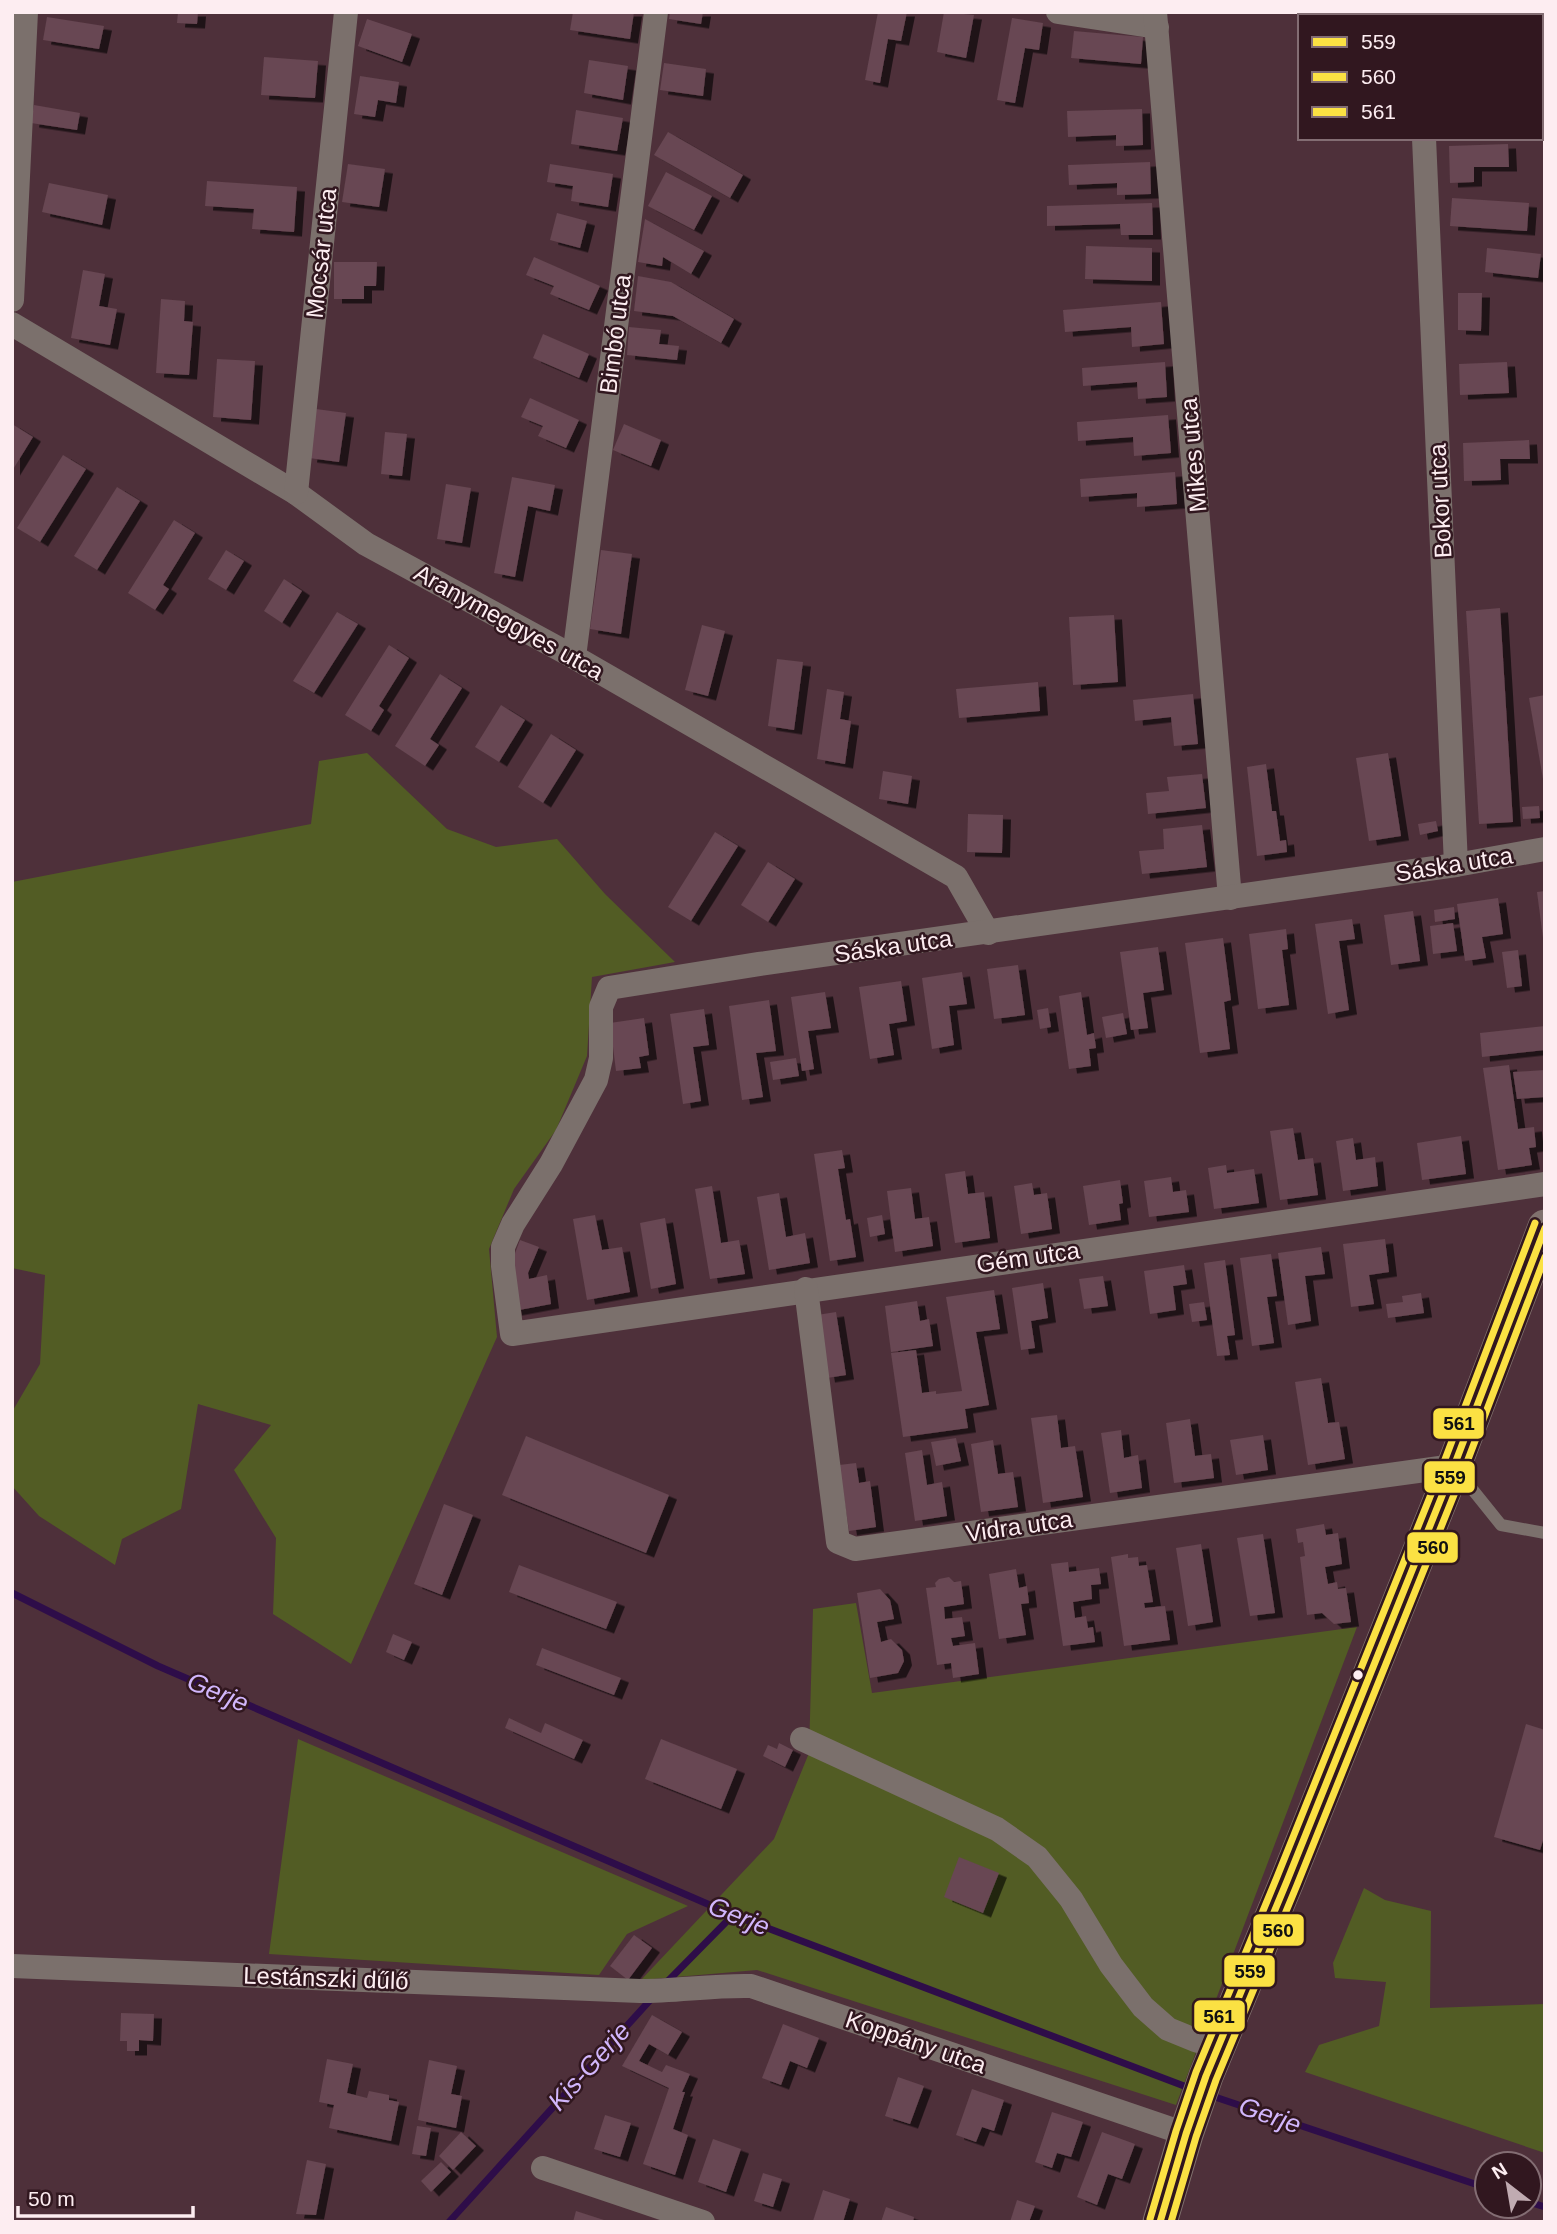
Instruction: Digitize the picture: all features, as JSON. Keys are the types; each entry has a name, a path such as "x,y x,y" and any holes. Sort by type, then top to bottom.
{"main road":[{"path":"1160,2222 1212,2062 1454,1466 1545,1227"}],"street":[{"path":"12,300 26,12"},
{"name":"Mocsár utca","path":"296,493 346,12"},
{"name":"Bimbó utca","path":"574,657 656,12"},
{"path":"1058,12 1156,19"},
{"name":"Mikes utca","path":"1156,19 1230,898"},
{"name":"Bokor utca","path":"1424,140 1456,865"},
{"name":"Aranymeggyes utca","path":"12,324 296,493 366,544 574,657 956,877 988,933"},
{"name":"Sáska utca","path":"512,1334 503,1247 513,1224 551,1164 596,1080 601,1058 601,1007 609,988 759,964 1456,865 1545,849"},
{"name":"Gém utca","path":"512,1334 806,1289 1545,1184"},
{"name":"Vidra utca","path":"806,1289 838,1542 855,1549 1454,1466"},
{"path":"802,1738 997,1829 1037,1857 1071,1899 1111,1965 1143,2007 1168,2029 1195,2040 1212,2062"},
{"name":"Lestánszki dűlő","path":"12,1966 640,1991"},
{"name":"Koppány utca","path":"640,1991 674,1991 724,1985 751,1986 1190,2123"},
{"path":"543,2168 703,2222"}],"lane":[{"path":"1454,1466 1501,1525 1545,1533"}],"green space":[{"path":"367,753 447,829 496,847 557,839 605,894 675,962 592,977 587,1056 556,1130 514,1189 489,1249 497,1337 351,1664 273,1614 276,1538 234,1470 271,1425 198,1404 181,1509 122,1539 115,1565 39,1516 12,1486 12,1412 40,1364 45,1275 12,1268 12,882 311,824 319,761"},
{"path":"856,1603 872,1693 1357,1627 1176,2105 757,1970 641,1980 774,1839 809,1753 813,1609"},
{"path":"298,1739 688,1906 627,1934 599,1975 269,1954"},
{"path":"1364,1888 1385,1900 1431,1911 1430,2008 1545,2004 1545,2153 1543,2150 1536,2150 1305,2072 1319,2045 1379,2026 1386,1982 1335,1978 1333,1963"}],"building":[{"path":"178,12 198,12 197,24 177,23"},
{"path":"573,12 634,12 630,39 570,30"},
{"path":"670,12 703,12 701,24 669,19"},
{"path":"878,12 907,12 901,41 888,39 880,83 865,80"},
{"path":"944,12 974,15 966,58 937,52"},
{"path":"47,17 104,26 99,49 43,40"},
{"path":"1012,18 1043,23 1039,50 1025,48 1015,103 997,100"},
{"path":"367,19 412,34 402,62 358,46"},
{"path":"1074,31 1143,37 1141,64 1071,58"},
{"path":"264,57 318,61 315,98 261,95"},
{"path":"589,60 628,66 623,100 584,93"},
{"path":"664,63 706,69 703,96 660,90"},
{"path":"360,76 399,82 396,103 378,100 375,117 354,114"},
{"path":"34,105 80,113 77,130 31,123"},
{"path":"1142,109 1143,145 1116,146 1116,135 1068,137 1067,111"},
{"path":"576,110 623,118 617,151 571,144"},
{"path":"668,132 743,175 730,198 654,155"},
{"path":"1508,144 1509,167 1474,167 1474,182 1450,183 1449,146"},
{"path":"1150,162 1151,194 1117,195 1117,183 1069,185 1068,165"},
{"path":"348,164 385,169 379,207 342,202"},
{"path":"550,164 613,174 608,207 571,201 573,186 547,182"},
{"path":"666,172 712,196 694,230 648,206"},
{"path":"207,181 297,187 294,232 252,229 254,209 205,206"},
{"path":"49,183 108,195 102,225 42,212"},
{"path":"1452,198 1529,203 1527,231 1450,226"},
{"path":"1152,203 1153,235 1121,235 1120,224 1047,226 1047,206"},
{"path":"557,213 587,221 580,248 550,240"},
{"path":"645,219 704,251 691,274 663,257 662,266 638,262"},
{"path":"1086,246 1152,248 1152,281 1085,279"},
{"path":"1487,248 1541,254 1538,278 1485,272"},
{"path":"534,257 600,286 589,310 550,294 554,286 526,275"},
{"path":"334,262 377,262 376,286 364,286 364,299 334,299"},
{"path":"83,270 105,274 99,306 117,309 110,345 71,338"},
{"path":"638,276 671,282 734,319 721,343 673,316 634,311"},
{"path":"1458,293 1482,293 1481,331 1458,330"},
{"path":"161,299 185,301 184,321 193,322 189,375 156,373"},
{"path":"1161,302 1164,344 1132,347 1131,327 1065,332 1063,310"},
{"path":"629,327 661,330 659,344 679,346 677,360 627,355"},
{"path":"543,334 589,354 579,378 533,358"},
{"path":"217,359 255,361 251,420 213,417"},
{"path":"1165,362 1167,397 1138,399 1137,382 1083,386 1082,368"},
{"path":"1507,362 1509,393 1460,395 1459,364"},
{"path":"530,398 579,420 566,448 538,436 543,426 521,417"},
{"path":"316,409 346,413 339,462 309,458"},
{"path":"1168,415 1171,453 1134,456 1133,437 1078,441 1077,422"},
{"path":"12,424 33,437 12,471"},
{"path":"624,424 661,440 651,466 613,450"},
{"path":"385,432 407,434 402,476 381,474"},
{"path":"1529,440 1530,459 1500,459 1501,480 1464,481 1463,443"},
{"path":"63,455 86,469 40,542 17,528"},
{"path":"1175,472 1177,504 1137,507 1137,493 1081,497 1080,479"},
{"path":"512,477 555,485 550,511 528,506 515,577 494,573"},
{"path":"446,484 471,488 462,543 437,539"},
{"path":"117,487 140,501 97,570 74,556"},
{"path":"174,520 195,533 163,585 169,589 155,610 128,593"},
{"path":"226,550 244,561 226,590 208,579"},
{"path":"601,550 632,554 621,634 590,629"},
{"path":"284,579 302,591 282,623 264,611"},
{"path":"1500,608 1513,822 1479,824 1466,611"},
{"path":"337,612 358,624 314,693 293,681"},
{"path":"1114,615 1118,682 1073,685 1069,617"},
{"path":"702,625 725,631 708,696 685,690"},
{"path":"389,645 409,658 379,706 384,710 371,731 345,715"},
{"path":"777,659 803,662 794,730 768,726"},
{"path":"440,674 462,688 430,739 439,745 425,766 395,746"},
{"path":"1038,682 1040,711 959,718 956,689"},
{"path":"827,689 844,692 840,719 851,721 845,764 817,759"},
{"path":"1193,694 1198,744 1174,746 1171,717 1135,721 1133,700"},
{"path":"1545,695 1545,779 1543,779 1529,698"},
{"path":"501,705 525,720 499,762 475,747"},
{"path":"551,734 576,750 543,803 518,787"},
{"path":"1388,753 1401,836 1369,841 1356,758"},
{"path":"1266,764 1272,811 1276,811 1280,841 1286,840 1287,852 1257,856 1247,767"},
{"path":"883,771 912,776 908,804 879,799"},
{"path":"1202,774 1206,808 1148,814 1146,793 1169,791 1167,777"},
{"path":"1539,806 1540,818 1523,819 1522,807"},
{"path":"968,814 1003,815 1002,853 967,852"},
{"path":"1436,821 1438,831 1420,835 1418,824"},
{"path":"1202,825 1207,867 1142,874 1139,851 1164,849 1163,829"},
{"path":"715,832 738,846 691,921 668,907"},
{"path":"768,862 795,879 768,922 741,905"},
{"path":"1545,891 1545,937 1543,938 1537,892"},
{"path":"1498,898 1503,934 1482,937 1486,958 1465,961 1457,904"},
{"path":"1454,907 1455,919 1435,922 1434,910"},
{"path":"1413,911 1420,961 1391,965 1384,915"},
{"path":"1352,919 1355,939 1339,941 1349,1010 1328,1014 1315,924"},
{"path":"1453,923 1457,951 1433,954 1430,926"},
{"path":"1286,929 1288,949 1282,950 1289,1005 1258,1009 1249,934"},
{"path":"1223,938 1231,1000 1224,1002 1230,1049 1200,1053 1185,943"},
{"path":"1158,947 1164,990 1143,993 1148,1028 1131,1030 1120,952"},
{"path":"1518,950 1522,986 1507,988 1502,952"},
{"path":"1018,965 1025,1015 994,1019 987,969"},
{"path":"962,972 967,1004 949,1006 954,1045 932,1049 922,978"},
{"path":"901,981 907,1021 889,1024 894,1055 870,1059 859,987"},
{"path":"825,992 831,1028 808,1031 814,1069 802,1071 791,997"},
{"path":"1081,992 1087,1035 1094,1033 1096,1048 1089,1049 1091,1066 1069,1069 1059,996"},
{"path":"769,1000 776,1051 756,1053 763,1097 742,1100 729,1006"},
{"path":"1048,1008 1051,1027 1040,1029 1037,1010"},
{"path":"704,1009 709,1045 693,1047 701,1101 683,1104 670,1014"},
{"path":"1123,1013 1127,1034 1106,1038 1102,1017"},
{"path":"644,1018 649,1055 639,1057 641,1068 616,1071 610,1023"},
{"path":"1545,1026 1545,1050 1482,1057 1480,1033"},
{"path":"796,1058 799,1076 773,1080 770,1062"},
{"path":"1509,1065 1518,1129 1534,1127 1536,1147 1529,1148 1532,1165 1498,1170 1483,1068"},
{"path":"1545,1070 1545,1097 1517,1099 1513,1072"},
{"path":"1293,1128 1298,1160 1313,1158 1318,1195 1280,1200 1270,1131"},
{"path":"1461,1136 1466,1174 1422,1180 1417,1143"},
{"path":"1353,1138 1356,1160 1375,1157 1378,1186 1343,1191 1336,1141"},
{"path":"842,1150 845,1168 838,1169 846,1220 850,1219 856,1257 830,1261 814,1154"},
{"path":"1226,1165 1227,1173 1254,1169 1259,1203 1214,1209 1208,1168"},
{"path":"965,1171 968,1194 984,1192 990,1238 955,1243 945,1174"},
{"path":"1171,1177 1173,1192 1186,1190 1189,1212 1149,1217 1144,1181"},
{"path":"1120,1180 1123,1203 1119,1204 1121,1220 1089,1225 1083,1186"},
{"path":"1032,1183 1034,1195 1047,1193 1052,1229 1021,1234 1014,1186"},
{"path":"712,1186 721,1243 739,1240 745,1274 710,1279 695,1189"},
{"path":"911,1188 915,1219 929,1217 933,1246 895,1252 887,1191"},
{"path":"779,1193 786,1237 805,1233 810,1263 769,1270 757,1197"},
{"path":"595,1215 602,1250 622,1247 630,1292 587,1300 573,1219"},
{"path":"882,1215 885,1234 870,1237 867,1218"},
{"path":"665,1218 676,1284 651,1289 640,1223"},
{"path":"1385,1239 1389,1272 1369,1275 1374,1304 1351,1307 1343,1244"},
{"path":"520,1240 539,1247 528,1273 529,1279 547,1275 551,1304 514,1311 508,1272"},
{"path":"1321,1247 1325,1274 1305,1276 1311,1321 1288,1325 1278,1253"},
{"path":"1271,1254 1277,1296 1267,1297 1274,1343 1252,1346 1240,1258"},
{"path":"1225,1260 1235,1335 1227,1336 1230,1355 1217,1356 1204,1263"},
{"path":"1184,1265 1187,1284 1173,1286 1176,1310 1150,1314 1144,1271"},
{"path":"1103,1276 1108,1306 1084,1309 1079,1279"},
{"path":"1043,1283 1048,1318 1031,1321 1035,1348 1021,1350 1012,1288"},
{"path":"994,1290 1000,1329 976,1332 989,1405 965,1409 968,1428 903,1437 891,1353 916,1350 922,1393 962,1391 946,1297"},
{"path":"1421,1293 1424,1313 1388,1318 1386,1304 1403,1302 1402,1296"},
{"path":"917,1301 920,1321 929,1319 933,1346 891,1352 885,1306"},
{"path":"1204,1302 1207,1320 1192,1322 1189,1304"},
{"path":"836,1312 846,1375 827,1378 817,1315"},
{"path":"1321,1378 1328,1423 1339,1422 1345,1459 1308,1465 1295,1382"},
{"path":"1057,1415 1061,1448 1075,1446 1083,1497 1043,1503 1031,1418"},
{"path":"1190,1419 1195,1456 1211,1454 1214,1478 1174,1483 1166,1423"},
{"path":"1121,1430 1124,1458 1138,1455 1142,1488 1110,1493 1101,1433"},
{"path":"1263,1435 1268,1470 1236,1475 1230,1440"},
{"path":"526,1436 669,1495 646,1553 502,1495"},
{"path":"956,1438 961,1461 936,1466 931,1442"},
{"path":"993,1440 998,1474 1013,1472 1018,1507 981,1512 971,1444"},
{"path":"922,1450 927,1485 942,1482 947,1516 915,1521 905,1453"},
{"path":"856,1463 859,1483 870,1481 876,1527 849,1531 839,1465"},
{"path":"444,1504 473,1515 442,1595 414,1584"},
{"path":"1324,1524 1326,1535 1338,1533 1342,1564 1325,1567 1328,1584 1337,1582 1338,1589 1346,1588 1351,1622 1334,1624 1322,1613 1307,1615 1300,1557 1305,1556 1303,1542 1298,1543 1296,1529"},
{"path":"1263,1534 1275,1613 1250,1616 1237,1538"},
{"path":"1201,1544 1213,1622 1188,1626 1176,1548"},
{"path":"1128,1554 1128,1558 1138,1557 1139,1566 1147,1565 1153,1602 1144,1603 1145,1608 1165,1606 1170,1640 1124,1646 1111,1557"},
{"path":"1068,1562 1069,1572 1099,1568 1101,1584 1091,1585 1092,1599 1073,1602 1075,1618 1086,1616 1088,1628 1093,1627 1095,1642 1063,1646 1051,1564"},
{"path":"519,1565 617,1602 606,1629 509,1592"},
{"path":"1016,1569 1019,1588 1027,1586 1029,1603 1021,1604 1026,1635 999,1639 989,1574"},
{"path":"949,1577 954,1582 961,1581 964,1604 944,1607 945,1619 962,1617 965,1636 951,1638 953,1646 975,1643 979,1674 953,1678 951,1663 937,1665 926,1588 936,1587 935,1583 939,1579"},
{"path":"880,1589 890,1600 894,1619 877,1622 881,1642 891,1639 902,1650 904,1661 898,1673 870,1678 857,1593"},
{"path":"393,1634 412,1642 404,1660 386,1652"},
{"path":"542,1648 621,1678 614,1695 536,1665"},
{"path":"509,1718 541,1733 545,1723 583,1740 574,1759 505,1728"},
{"path":"1526,1724 1545,1730 1545,1834 1540,1850 1494,1837"},
{"path":"661,1739 737,1769 721,1809 645,1779"},
{"path":"779,1743 793,1750 785,1767 763,1756 768,1745 777,1749"},
{"path":"959,1857 999,1873 983,1913 944,1897"},
{"path":"634,1935 652,1948 628,1980 610,1966"},
{"path":"121,2013 154,2014 153,2041 139,2040 139,2051 127,2051 127,2041 120,2041"},
{"path":"652,2015 682,2032 668,2055 649,2044 639,2061 662,2072 666,2065 690,2074 682,2092 685,2092 673,2129 688,2135 675,2175 643,2164 669,2088 622,2066"},
{"path":"783,2024 819,2038 807,2068 790,2061 781,2085 762,2078"},
{"path":"327,2059 353,2064 347,2093 367,2098 369,2091 389,2095 389,2100 399,2102 391,2141 329,2128 334,2105 319,2102"},
{"path":"429,2060 457,2066 451,2094 462,2096 456,2128 418,2120"},
{"path":"898,2077 924,2086 910,2124 885,2116"},
{"path":"972,2089 1004,2100 994,2131 982,2127 976,2142 956,2135"},
{"path":"1052,2112 1083,2122 1071,2157 1057,2153 1052,2168 1035,2162"},
{"path":"605,2115 631,2123 620,2157 594,2149"},
{"path":"417,2126 431,2128 426,2156 412,2154"},
{"path":"461,2132 476,2146 453,2170 439,2156"},
{"path":"1102,2132 1135,2144 1122,2179 1108,2174 1097,2205 1077,2197"},
{"path":"713,2139 741,2149 726,2192 698,2182"},
{"path":"307,2160 326,2164 316,2215 296,2214"},
{"path":"441,2162 451,2172 431,2192 421,2181"},
{"path":"763,2173 782,2179 773,2207 754,2201"},
{"path":"823,2190 850,2199 843,2222 813,2221"},
{"path":"1017,2200 1035,2206 1029,2222 1010,2222"},
{"path":"886,2207 914,2217 913,2222 881,2222"},
{"path":"576,2211 607,2221 607,2222 573,2222"}],"waterway":[{"name":"Gerje","path":"12,1593 158,1666 733,1915 1192,2089"},
{"name":"Kis-Gerje","path":"666,1983 733,1915"},
{"name":"Kis-Gerje","path":"449,2222 653,1997"},
{"name":"Gerje","path":"1209,2095 1473,2183"}],"transit line":[{"name":"561","path":"1150,2219 1196,2072 1444,1462 1535,1223"},
{"name":"559","path":"1160,2222 1206,2076 1454,1466 1545,1228"},
{"name":"560","path":"1171,2222 1216,2080 1464,1470 1545,1257"}]}
